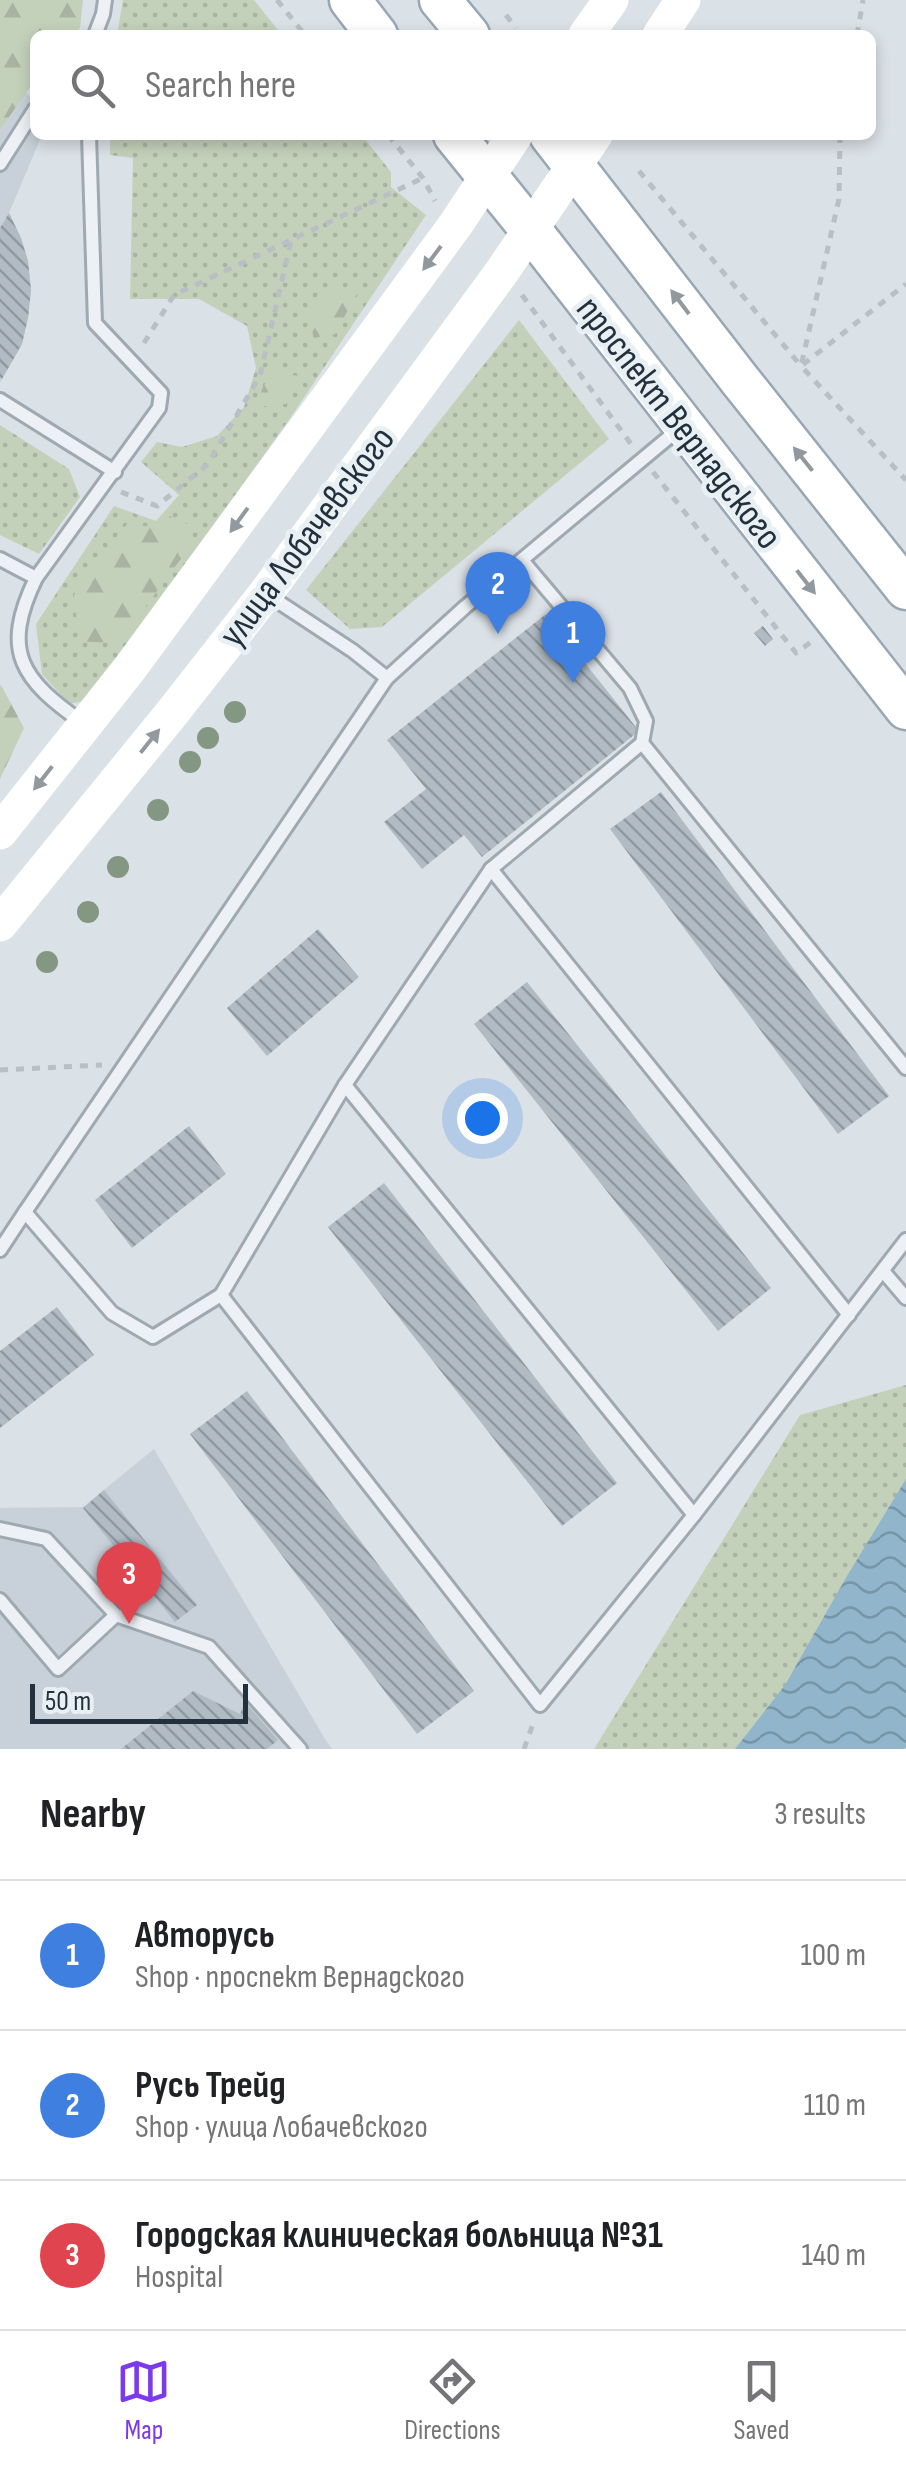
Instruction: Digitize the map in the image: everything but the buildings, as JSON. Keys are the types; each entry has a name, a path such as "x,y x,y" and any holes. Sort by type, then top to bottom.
{"main road":[{"path":"350,0 373,30"},
{"path":"440,0 465,30"},
{"path":"590,30 611,0"},
{"path":"663,30 683,0"},
{"name":"проспект Вернадского","path":"458,140 906,709"},
{"name":"улица Лобачевского","path":"0,832 141,653 456,224 512,140"},
{"name":"проспект Вернадского","path":"573,145 739,380 906,589"},
{"name":"улица Лобачевского","path":"0,924 266,594 502,272 530,230 573,145"}],"lane":[{"path":"97,30 106,0"},
{"path":"0,164 30,117"},
{"path":"85,725 46,697 29,678 17,657 19,621 36,578 160,408 160,393 94,323 89,140"},
{"path":"0,400 114,472"},
{"path":"0,1250 387,678 682,426"},
{"path":"0,559 36,578"},
{"path":"26,1212 112,1314 153,1337 221,1295 345,1084 491,868 642,744 646,721 630,688 522,560"},
{"path":"266,594 387,678"},
{"path":"642,744 906,1068"},
{"path":"491,868 849,1315"},
{"path":"345,1084 694,1515"},
{"path":"221,1295 540,1705 694,1515 906,1240"},
{"path":"883,1271 906,1298"},
{"path":"0,1530 46,1539 116,1615 209,1646 300,1749"},
{"path":"0,1600 58,1669 116,1615"}],"path":[{"path":"277,0 301,30"},
{"path":"858,30 863,0"},
{"path":"506,15 516,28"},
{"path":"392,140 423,178 437,204"},
{"path":"801,366 840,199 840,140"},
{"path":"639,171 801,366 906,480"},
{"path":"132,361 174,296 423,178"},
{"path":"126,484 121,492 157,506 207,464 260,376 291,241"},
{"path":"801,366 906,284"},
{"path":"522,294 642,459 796,653 813,640"},
{"path":"0,1070 125,1064"},
{"path":"524,1749 540,1705"}],"shaded area":[{"path":"25,92 30,96 30,140 40,140 9,213 28,261 31,290 22,344 0,383 0,130"},
{"path":"154,1449 332,1749 0,1749 0,1508 83,1507"}],"green space":[{"path":"0,0 83,0 78,30 30,30 30,87 0,130"},
{"path":"123,0 254,0 278,30 118,30"},
{"path":"110,140 366,140 391,172 391,187 426,215 293,414 89,700 69,704 42,674 36,624 114,506 156,521 179,495 141,462 157,442 182,447 217,436 244,407 256,368 247,326 199,299 130,299 133,158 110,155"},
{"path":"360,288 335,334 314,338 309,320 328,290"},
{"path":"519,320 609,439 382,627 350,629 306,590"},
{"path":"272,372 298,376 286,404 258,407 262,389"},
{"path":"0,425 69,469 80,497 39,554 0,535"},
{"path":"168,515 193,527 186,552 118,644 79,641 74,595 127,524 155,527"},
{"path":"0,686 24,728 0,779"},
{"path":"906,1385 906,1749 594,1749 800,1415"}],"water":[{"path":"906,1479 906,1747 735,1749 785,1685"}],"place":[{"name":"Русь Трейд","path":"498,634"},
{"name":"Авторусь","path":"573,683"},
{"name":"Городская клиническая больница №31","path":"129,1624"}]}
